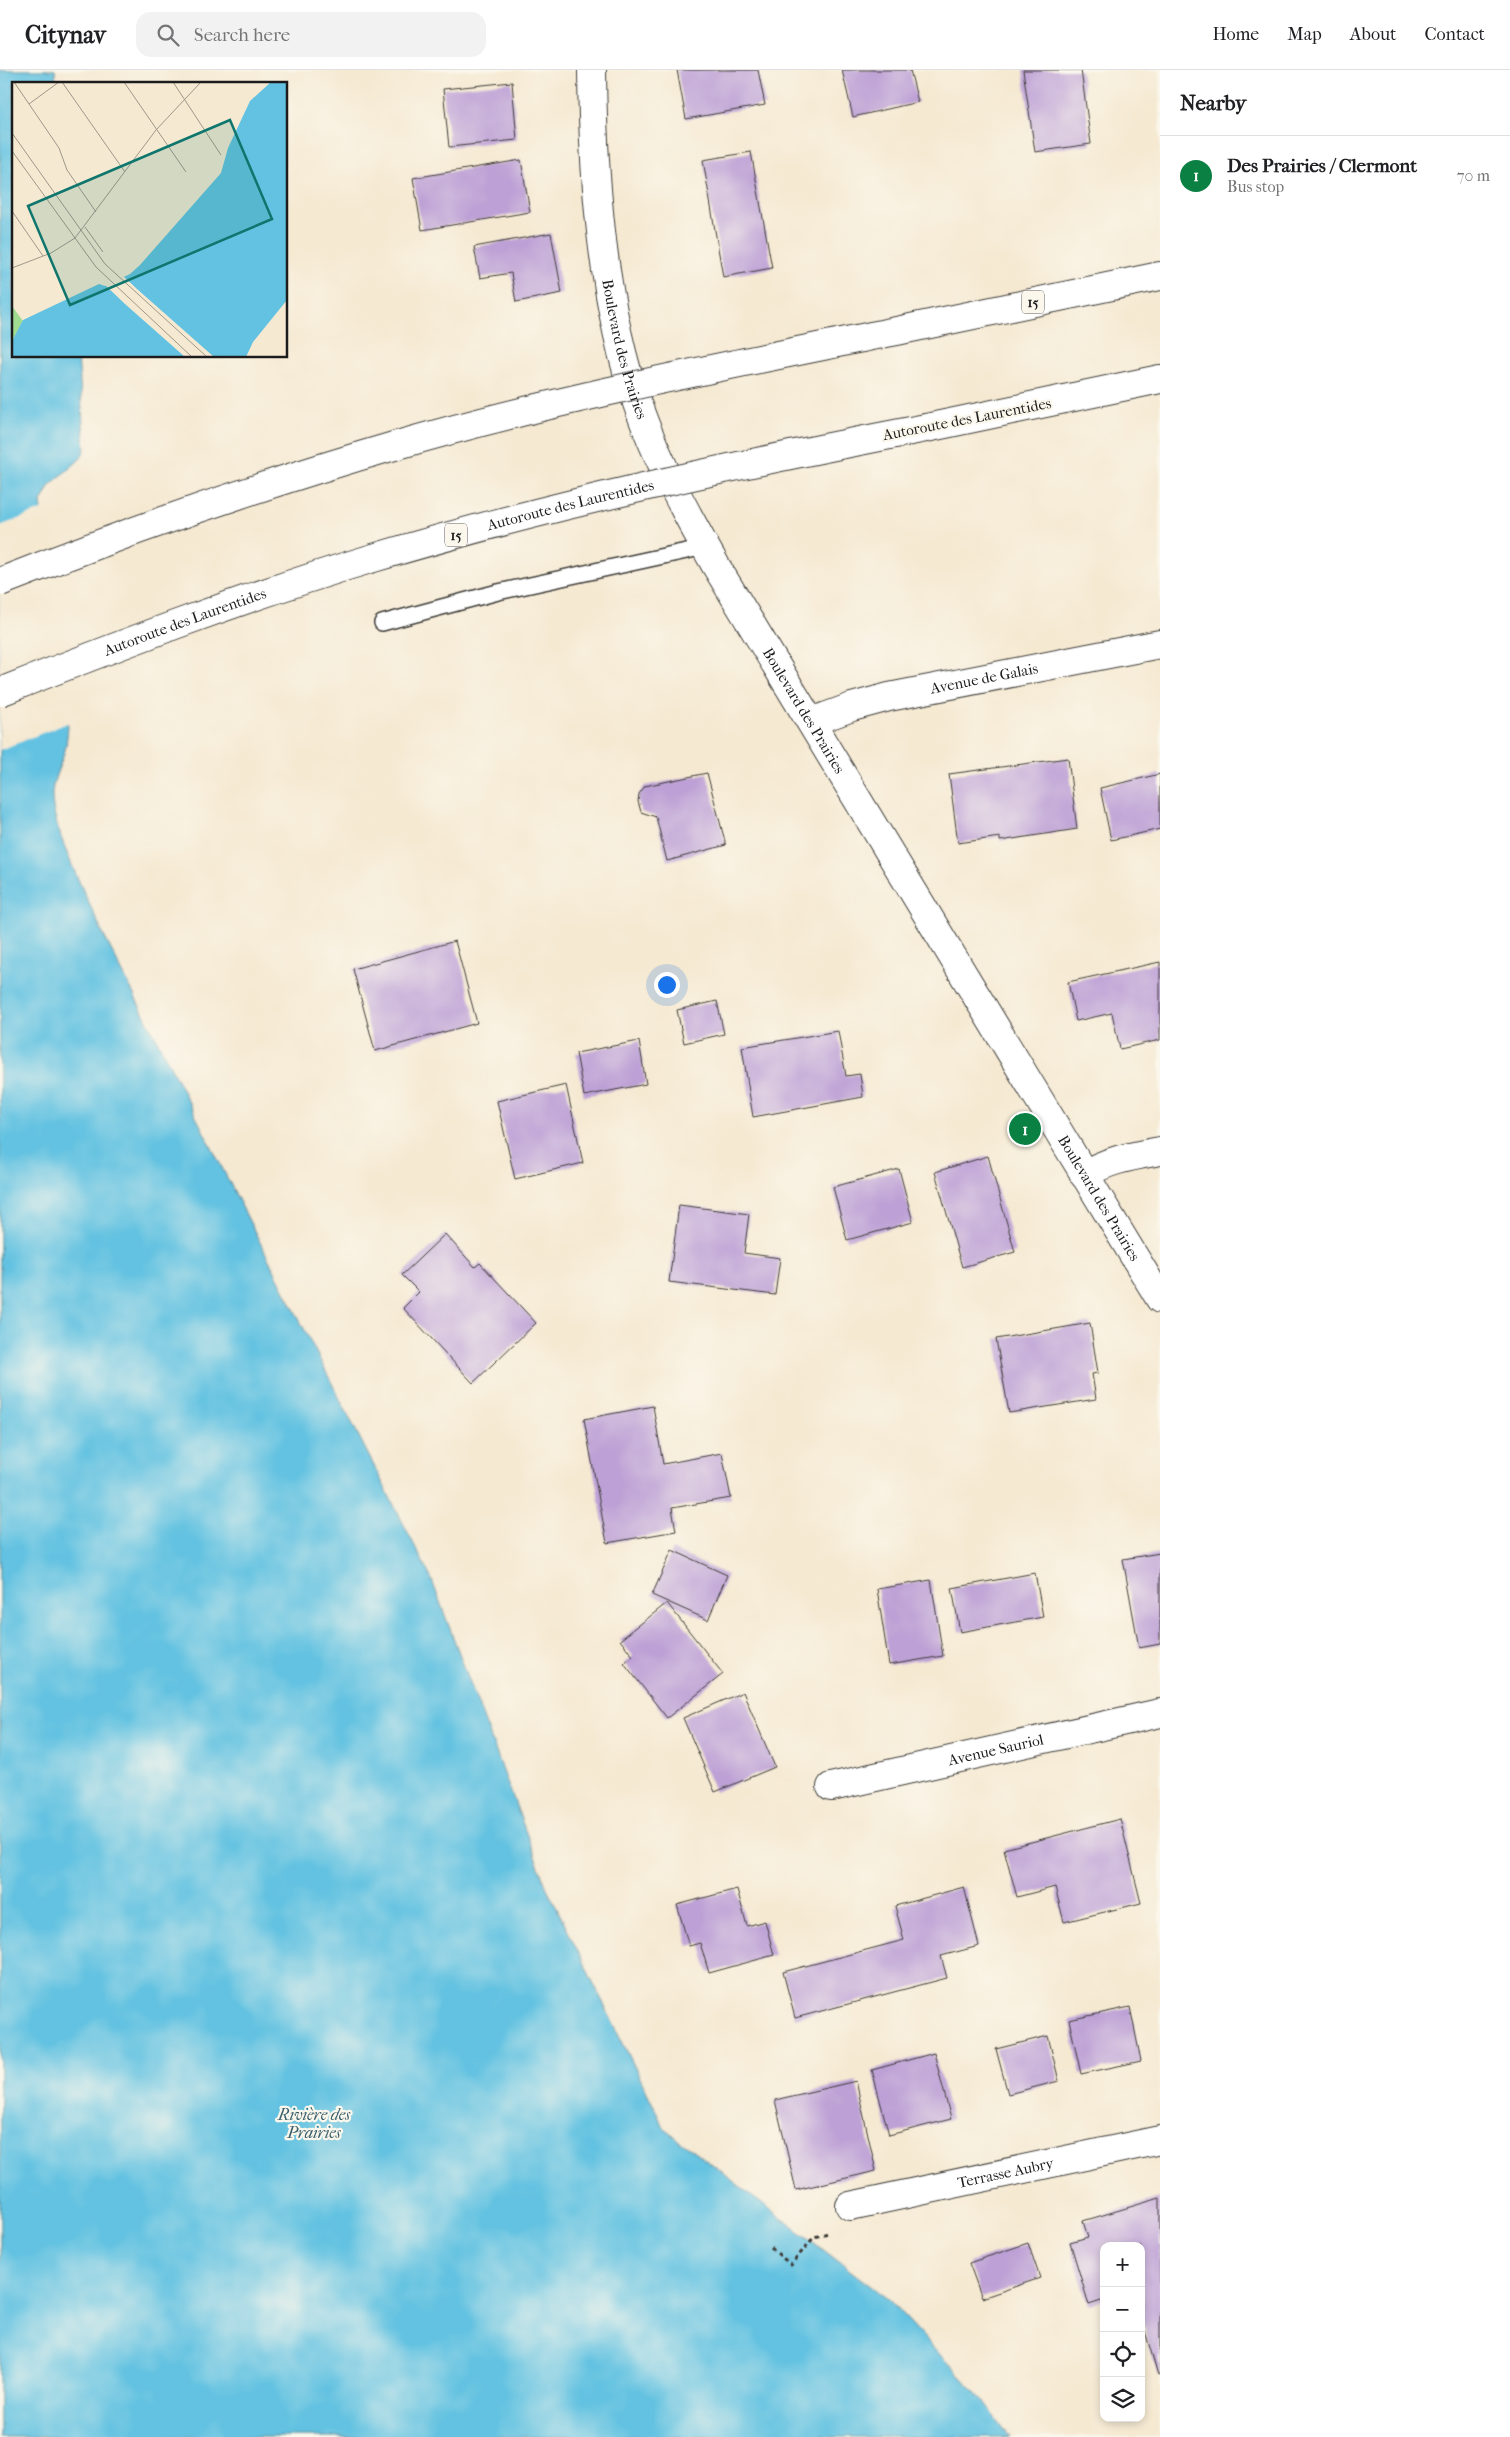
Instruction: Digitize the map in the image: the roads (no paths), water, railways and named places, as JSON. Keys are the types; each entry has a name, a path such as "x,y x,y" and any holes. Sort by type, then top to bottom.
{"main road":[{"name":"Boulevard des Prairies","path":"592,70 600,210 608,277 626,366 638,407 652,440 705,546 1160,1299"},
{"name":"15","path":"0,582 166,519 394,446 620,389 1160,276"},
{"name":"Autoroute des Laurentides","path":"0,692 212,611 414,546 650,484 1160,379"},
{"name":"Avenue de Galais","path":"811,722 852,706 889,697 1160,644"},
{"path":"1084,1175 1103,1164 1118,1159 1160,1151"},
{"name":"Avenue Sauriol","path":"830,1787 1160,1712"},
{"name":"Terrasse Aubry","path":"850,2206 1160,2140"}],"lane":[{"path":"382,623 498,592 705,546"}],"water":[{"name":"Rivière des Prairies","path":"0,70 55,70 56,82 12,82 12,358 78,358 85,450 79,460 50,485 41,502 68,727 66,746 53,785 52,798 59,830 72,866 102,932 431,1578 546,1886 665,2129 889,2300 985,2403 1010,2437 0,2437"}],"place":[{"name":"Des Prairies / Clermont","path":"1025,1129"}]}
